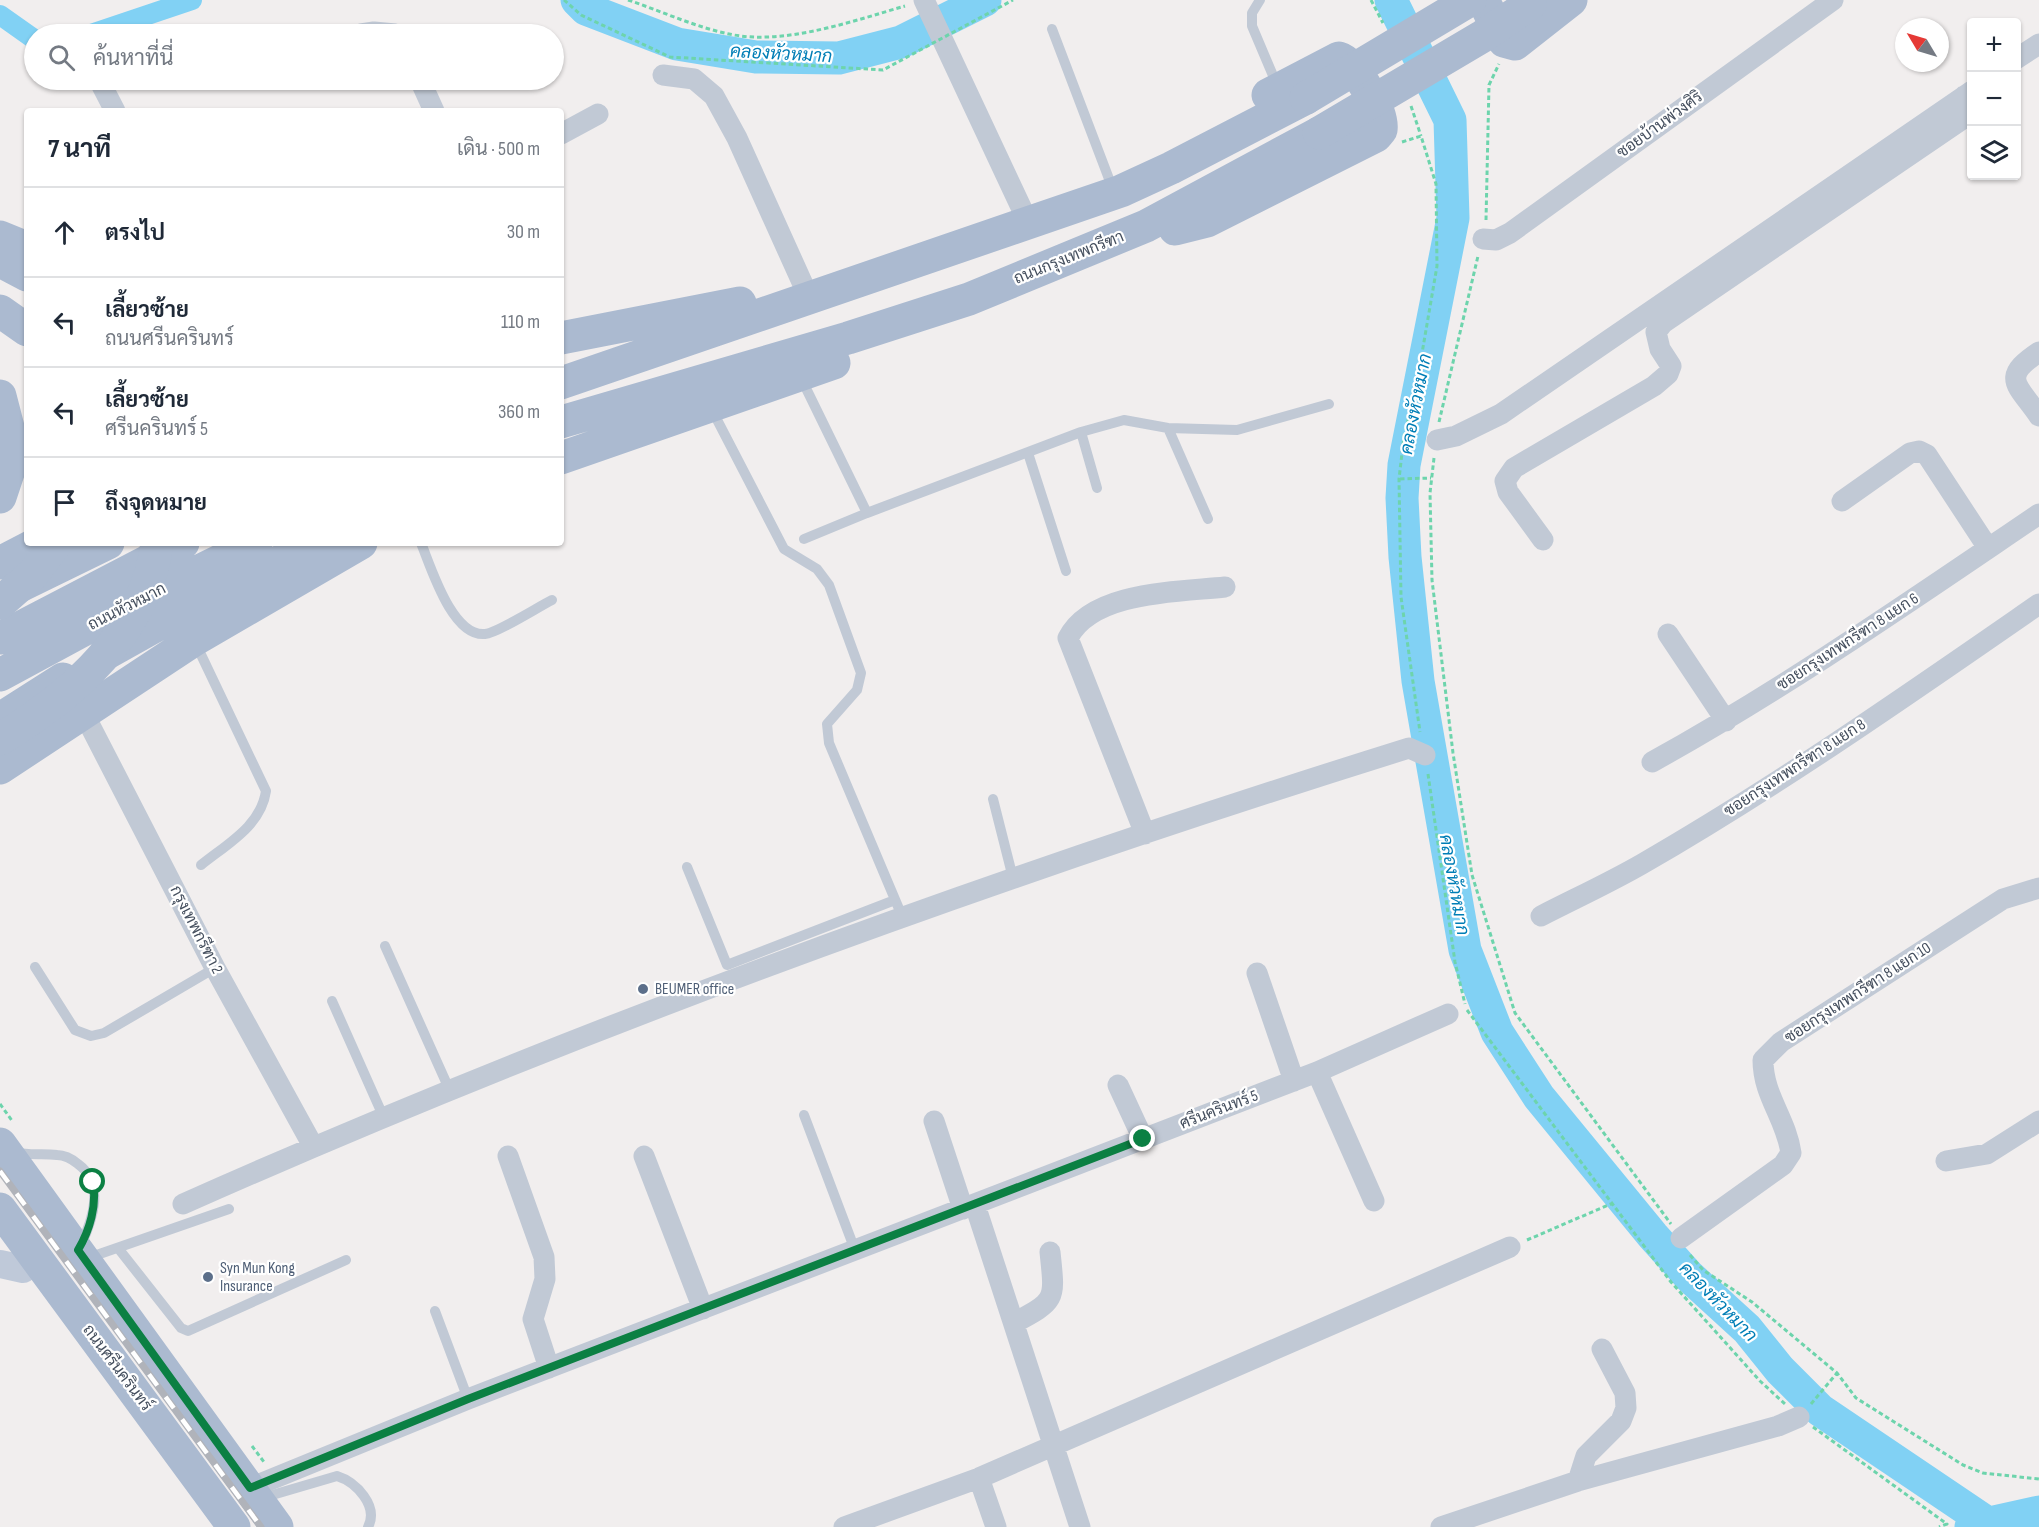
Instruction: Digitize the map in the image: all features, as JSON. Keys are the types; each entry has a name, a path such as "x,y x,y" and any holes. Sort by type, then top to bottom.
{"main road":[{"path":"564,381 1118,192 1172,168 1292,93 1470,0"},
{"path":"1483,0 1508,44 1515,44 1571,0"},
{"name":"ถนนกรุงเทพกรีฑา","path":"564,421 848,338 969,299 1146,226 1318,133 1483,36 1533,2"},
{"path":"1146,226 1166,231 1207,221 1376,136 1382,130 1382,117 1345,60 1339,58 1292,93"},
{"path":"0,237 24,247"},
{"path":"0,261 24,273"},
{"path":"564,337 848,283"},
{"path":"564,457 800,376 900,335 969,299"},
{"path":"0,310 24,328"},
{"path":"0,396 8,427 9,470 0,497"},
{"path":"0,563 32,546"},
{"path":"0,603 33,574 54,546"},
{"path":"0,597 102,546"},
{"path":"0,739 28,722 96,667 135,614 156,555 157,546"},
{"name":"ถนนหัวหมาก","path":"0,638 177,546"},
{"name":"ถนนหัวหมาก","path":"0,675 124,608 250,546"},
{"path":"0,719 145,629 312,546"},
{"path":"0,768 194,640 357,546"},
{"path":"0,1143 277,1527"},
{"name":"ถนนศรีนครินทร์","path":"0,1209 234,1527"},
{"path":"8,1261 79,1316"}],"street":[{"name":"ซอยบ้านพ่วงศิริ","path":"1483,239 1496,240 1510,233 1833,0"},
{"path":"920,1 940,33 1028,222"},
{"path":"2021,56 2039,44"},
{"path":"663,75 694,80 714,96 737,138 806,291"},
{"path":"104,90 113,108"},
{"path":"423,90 428,108"},
{"path":"1437,440 1456,436 1501,414 1967,94"},
{"path":"1543,540 1508,492 1505,481 1514,468 1654,386 1668,374 1671,366 1660,349 1656,332 1663,323 1961,120 1966,112 1967,102"},
{"path":"564,132 598,114"},
{"path":"2039,352 2021,364 2015,372 2014,381 2039,417"},
{"path":"1842,501 1910,453 1919,451 1927,455 1988,548"},
{"name":"ซอยกรุงเทพกรีฑา 8 แยก 6","path":"1652,762 1726,721 1936,586 2039,514"},
{"path":"1145,834 1068,638 1074,625 1085,615 1140,595 1225,587"},
{"name":"ซอยกรุงเทพกรีฑา 8 แยก 8","path":"1540,916 1641,865 1734,808 1848,736 2039,604"},
{"path":"1668,634 1726,721"},
{"name":"กรุงเทพกรีฑา 2","path":"83,712 215,969 313,1146"},
{"path":"183,1204 313,1146 899,908 1013,878 1409,748 1425,754"},
{"name":"ซอยกรุงเทพกรีฑา 8 แยก 10","path":"1681,1238 1783,1165 1791,1153 1788,1136 1763,1079 1763,1060 1781,1041 2003,899 2039,888"},
{"path":"1257,973 1294,1081"},
{"name":"ศรีนครินทร์ 5","path":"254,1493 468,1399 1317,1072 1448,1014"},
{"path":"1317,1072 1374,1202"},
{"path":"1118,1085 1143,1139"},
{"path":"934,1121 1014,1323 1080,1527"},
{"path":"1946,1161 1987,1154 2039,1121"},
{"path":"508,1156 544,1257 545,1279 533,1319 549,1368"},
{"path":"644,1156 703,1309"},
{"path":"844,1527 979,1478 1510,1247"},
{"path":"1014,1323 1046,1306 1052,1296 1050,1252"},
{"path":"1578,1481 1586,1456 1621,1421 1626,1408 1625,1393 1602,1349"},
{"path":"1441,1527 1578,1481 1790,1423 1803,1413"},
{"path":"979,1478 996,1527"}],"lane":[{"path":"1260,0 1252,13 1252,26 1292,93"},
{"path":"1052,29 1118,192"},
{"path":"800,376 867,513"},
{"path":"804,539 1081,432 1124,420 1168,428 1237,430 1329,404"},
{"path":"687,867 727,965 899,908 829,743 827,724 858,690 861,673 829,585 817,569 784,549 711,407"},
{"path":"1168,428 1208,519"},
{"path":"1081,432 1097,488"},
{"path":"1028,453 1066,571"},
{"path":"422,546 453,614 468,631 485,634 552,600"},
{"path":"194,640 266,791 264,805 256,821 201,865"},
{"path":"993,799 1013,878"},
{"path":"386,946 450,1091"},
{"path":"35,967 75,1030 91,1036 104,1033 215,969"},
{"path":"332,1001 384,1118"},
{"path":"804,1115 855,1250"},
{"path":"0,1143 14,1152 26,1155 65,1157 86,1170 93,1182 96,1198 81,1255 118,1248 229,1209"},
{"path":"118,1248 182,1328 188,1331 346,1260"},
{"path":"435,1311 468,1399"},
{"path":"254,1493 338,1476 356,1485 370,1508 372,1519 368,1527"}],"path":[{"path":"564,0 581,15 670,57 883,70 1013,0"},
{"path":"628,0 728,34 750,38 797,34 920,1"},
{"path":"1508,44 1490,84 1483,239 1471,276 1442,403 1431,478 1432,580 1462,823 1472,875 1515,1013 1703,1270 1752,1302 1837,1373 1856,1398 1963,1465 1983,1473 2039,1479"},
{"path":"1376,136 1396,144 1421,136 1436,184 1437,267 1415,394 1404,436 1399,480 1401,597 1455,962 1465,1007 1671,1282 1760,1381 1947,1524 1939,1527"},
{"path":"1399,480 1431,478"},
{"path":"1510,1247 1613,1203"},
{"path":"1803,1413 1837,1373"}],"waterway":[{"path":"121,24 192,0"},
{"name":"คลองหัวหมาก","path":"577,0 586,9 677,44 756,57 839,58 901,42 985,0"},
{"name":"คลองหัวหมาก","path":"1391,0 1450,120 1453,218 1404,465 1402,498 1405,557 1418,681 1465,950 1497,1032 1539,1097 1653,1236 1689,1276 1747,1329 1780,1370 1820,1410 1986,1522"},
{"path":"0,15 24,32"},
{"name":"คลองหัวหมาก","path":"1971,1527 2039,1512"}],"railway":[{"path":"0,1171 261,1527"}],"place":[{"name":"BEUMER office","path":"643,989"},
{"name":"Syn Mun Kong Insurance","path":"208,1277"}],"route":[{"path":"93,1182 96,1198 93,1212 78,1250 250,1488 468,1399 1143,1139"}]}
